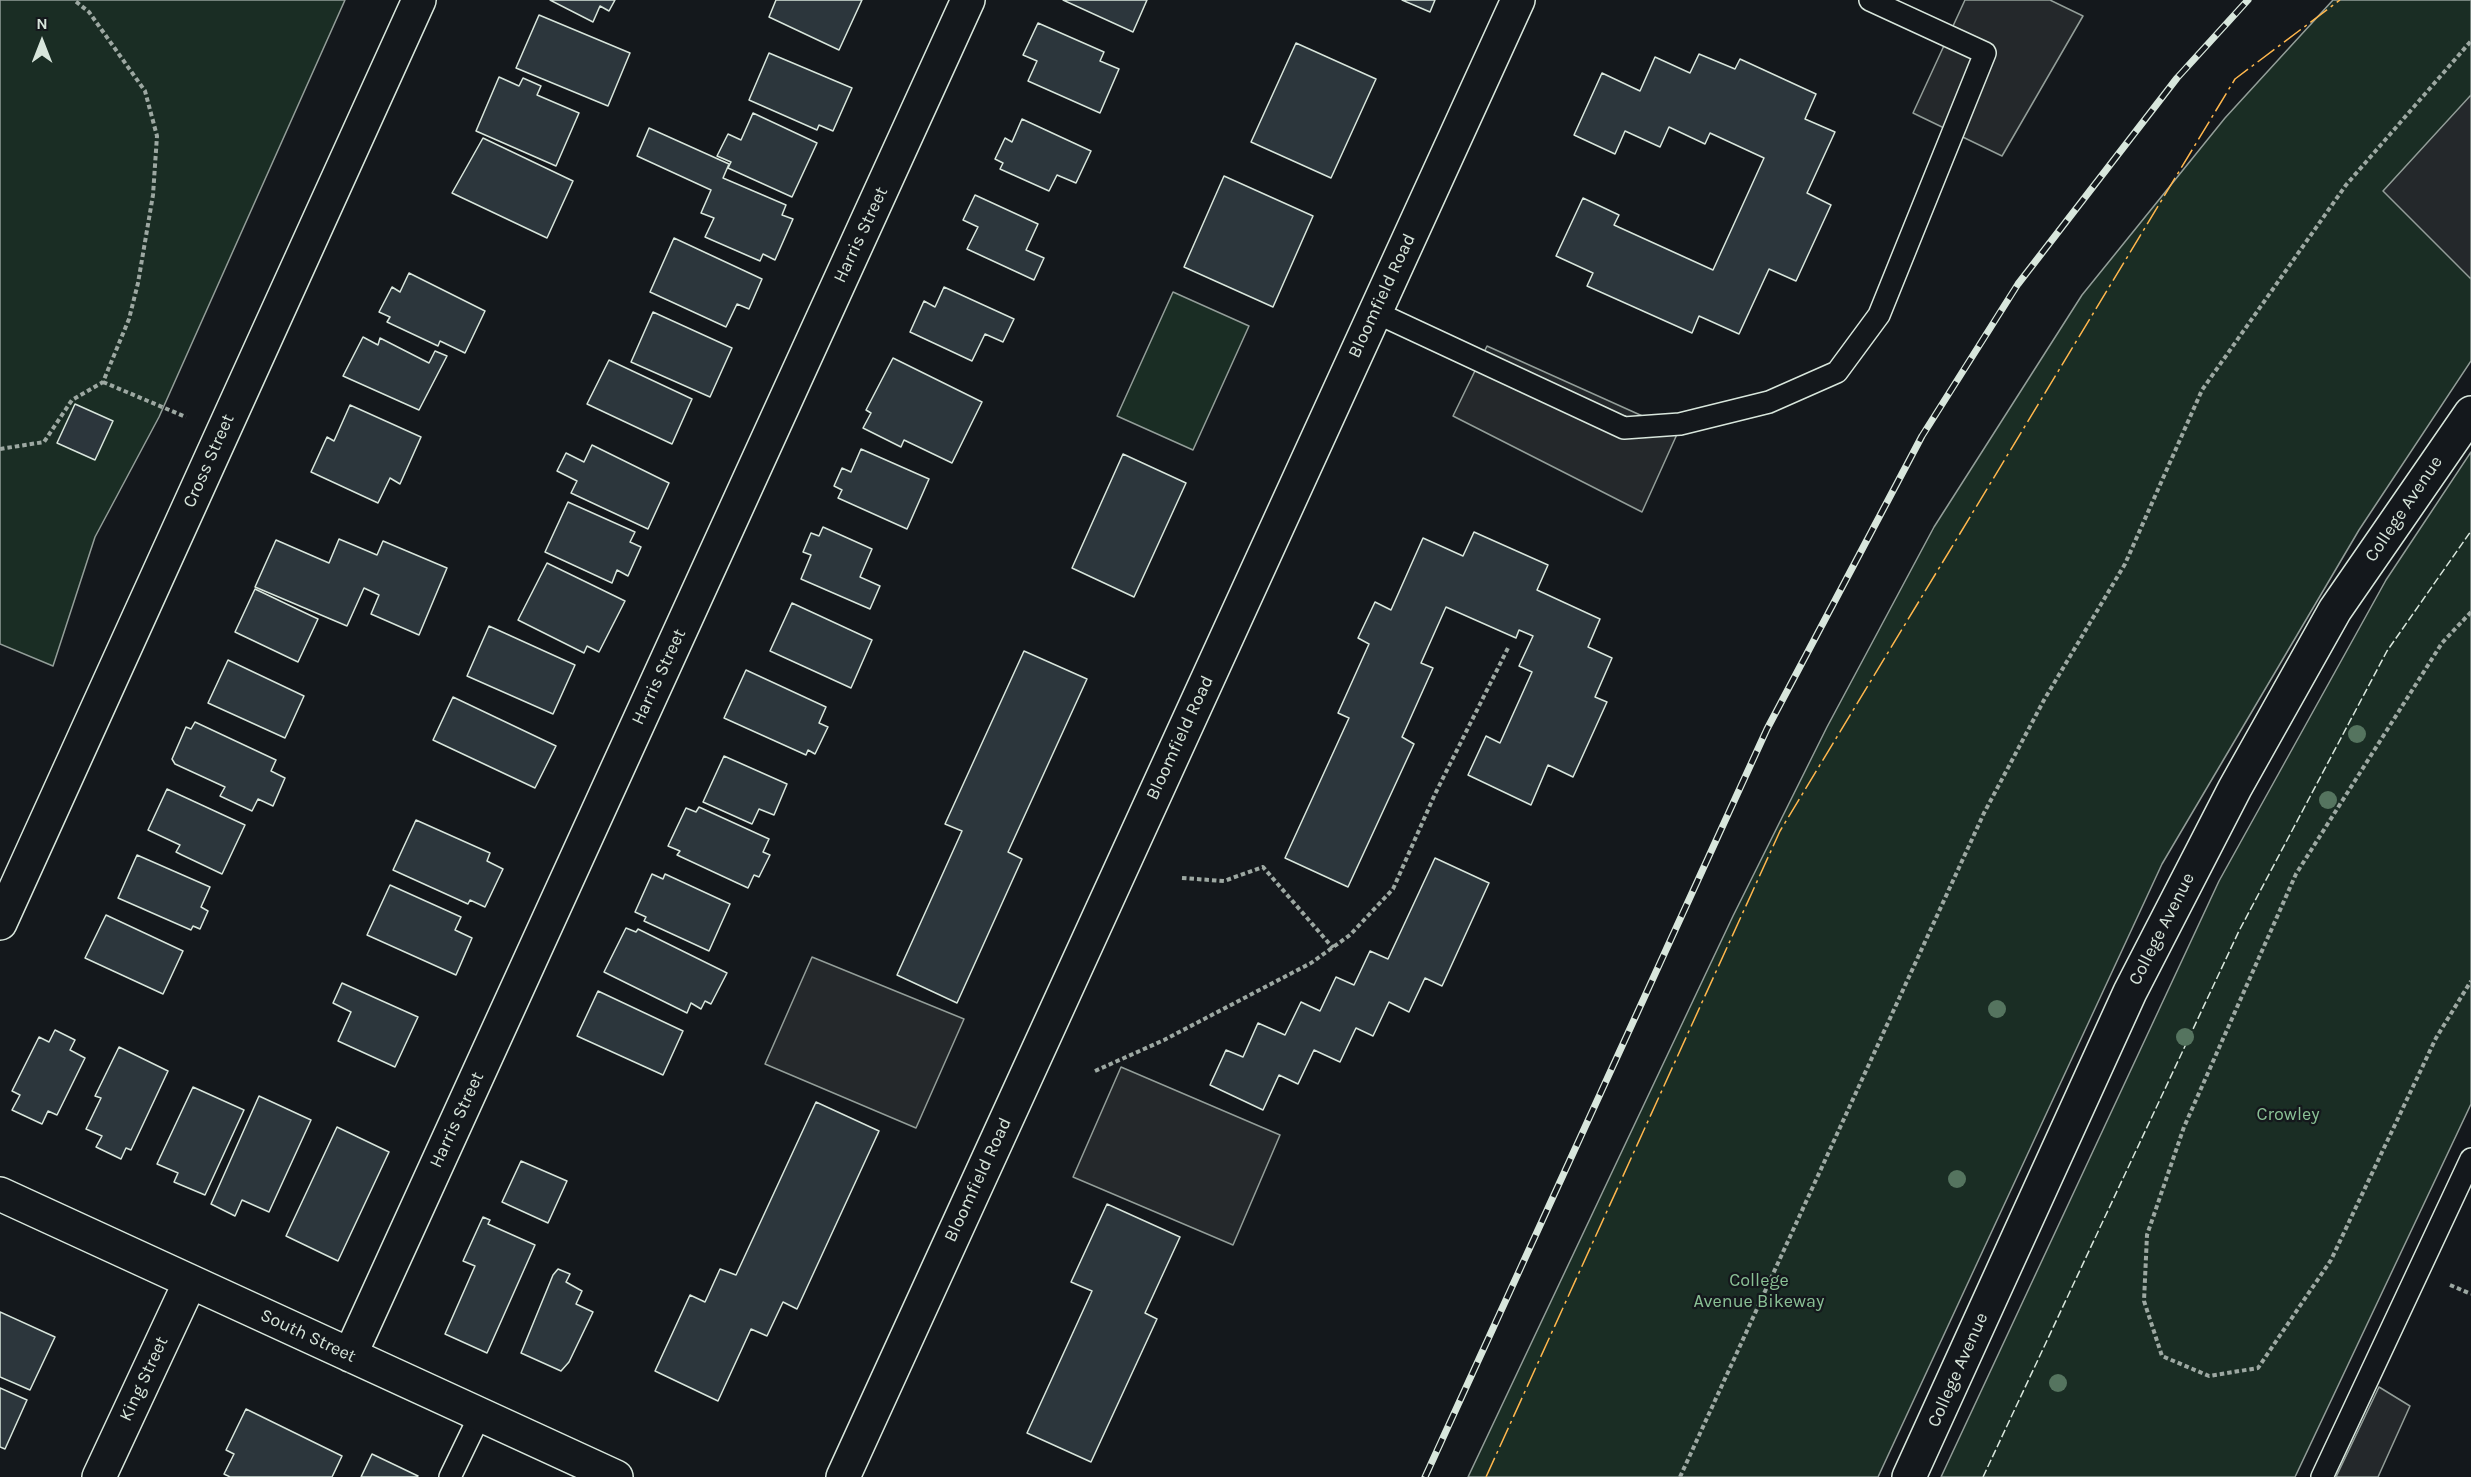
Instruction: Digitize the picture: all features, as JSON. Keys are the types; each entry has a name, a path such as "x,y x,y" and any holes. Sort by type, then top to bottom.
{"street":[{"name":"Cross Street","path":"0,923 419,0"},
{"name":"Harris Street","path":"350,1355 968,0"},
{"name":"Bloomfield Road","path":"843,1477 1518,0"},
{"name":"College Avenue","path":"1909,1477 2130,992 2235,788 2335,610 2471,413"},
{"name":"South Street","path":"0,1194 616,1477"},
{"name":"King Street","path":"99,1477 190,1282"}],"lane":[{"path":"1375,312 1624,428 1680,424 1769,402 1837,372 1880,315 1985,53 1870,0"},
{"path":"2322,1477 2471,1159"},
{"path":"450,1477 480,1414"}],"path":[{"path":"0,449 44,442 72,400 103,382 129,319 138,283 153,195 157,136 145,91 89,12 74,0"},
{"path":"1680,1477 1984,813 2044,700 2125,564 2202,390 2346,185 2471,41"},
{"path":"103,382 223,430"},
{"path":"2471,612 2442,643 2296,874 2184,1127 2146,1235 2144,1301 2162,1356 2209,1376 2258,1368 2331,1260 2436,1038 2471,981"},
{"path":"1095,1071 1164,1040 1311,963 1350,935 1393,889 1435,794 1508,648"},
{"path":"1182,878 1224,881 1263,867 1333,948"}],"green space":[{"path":"0,0 345,0 159,417 95,537 53,666 0,644"},
{"name":"College Avenue Bikeway","path":"2333,0 2471,0 2471,361 2359,530 2162,864 1878,1477 1468,1477 1733,916 1827,727 1934,527 2082,295 2225,118"},
{"path":"1173,292 1249,326 1193,450 1117,416"},
{"name":"Crowley","path":"2471,452 2471,1104 2295,1477 1941,1477 2219,881 2386,580"}],"shaded area":[{"path":"1965,0 2050,0 2083,16 2002,156 1913,113"},
{"path":"2471,95 2471,279 2383,191"},
{"path":"1487,346 1678,432 1642,512 1453,416"},
{"path":"812,957 964,1019 916,1128 765,1064"},
{"path":"1121,1067 1280,1135 1233,1245 1073,1177"},
{"path":"2379,1387 2410,1406 2378,1477 2336,1477"}],"building":[{"path":"550,0 615,0 609,11 600,6 593,22"},
{"path":"776,0 862,0 839,50 769,17"},
{"path":"1063,0 1147,0 1133,32"},
{"path":"1402,0 1435,0 1430,12"},
{"path":"539,15 630,53 608,106 516,68"},
{"path":"1038,23 1104,52 1100,61 1119,69 1100,113 1028,81 1037,61 1023,55"},
{"path":"1296,43 1376,79 1331,178 1251,142"},
{"path":"769,53 852,88 833,131 819,125 817,130 749,100"},
{"path":"1699,54 1735,69 1740,59 1816,94 1805,119 1835,132 1807,193 1831,205 1796,281 1769,269 1739,334 1699,316 1692,333 1587,286 1593,273 1556,256 1583,198 1619,215 1614,225 1713,270 1764,158 1710,133 1705,144 1669,127 1660,147 1625,131 1615,154 1574,135 1602,73 1640,91 1655,57 1690,73"},
{"path":"499,77 519,86 523,78 541,86 537,95 579,113 556,166 476,131"},
{"path":"753,113 817,143 792,197 728,168 731,162 717,156 728,134 741,140"},
{"path":"1022,119 1091,151 1076,183 1057,175 1049,191 1000,169 1003,163 995,159 1005,138 1012,142"},
{"path":"649,128 729,164 723,178 786,205 782,215 793,219 775,260 763,254 760,261 705,237 714,218 701,213 711,190 637,156"},
{"path":"483,138 573,181 547,238 452,193"},
{"path":"1224,176 1313,216 1273,307 1184,267"},
{"path":"975,195 1038,224 1026,250 1044,258 1034,280 967,249 978,227 963,220"},
{"path":"674,238 762,279 749,309 737,304 726,327 650,292"},
{"path":"409,273 485,311 465,353 440,341 438,346 387,322 390,317 379,312 392,287 400,292"},
{"path":"944,287 1014,319 1003,342 985,334 972,361 910,332 924,301 935,307"},
{"path":"653,312 732,348 710,397 631,362"},
{"path":"363,337 378,345 380,338 429,363 435,351 447,356 419,410 343,376"},
{"path":"893,358 982,402 952,463 904,440 901,447 863,428 871,413 866,410"},
{"path":"609,360 692,399 672,444 587,404"},
{"path":"75,404 113,421 95,460 57,443"},
{"path":"350,405 421,437 400,484 390,478 378,503 311,472 327,437 334,441"},
{"path":"592,445 669,483 648,529 571,493 577,481 557,471 566,453 584,462"},
{"path":"861,449 929,479 907,529 838,498 842,490 834,486 842,468 851,472"},
{"path":"1123,454 1186,483 1134,597 1072,568"},
{"path":"568,502 635,532 630,542 641,547 628,576 617,570 612,583 545,552"},
{"path":"823,527 872,549 860,577 880,586 870,609 801,579 811,555 803,552 811,533 819,536"},
{"path":"1474,532 1548,565 1537,590 1600,619 1588,647 1612,658 1595,697 1607,702 1573,777 1548,765 1531,805 1468,775 1486,736 1500,743 1532,672 1519,666 1533,636 1519,630 1516,638 1446,607 1421,663 1433,668 1402,737 1414,744 1348,887 1285,858 1349,718 1338,713 1369,644 1358,638 1375,602 1391,610 1423,538 1463,556"},
{"path":"339,539 377,555 383,541 447,568 419,635 371,614 379,595 364,588 347,626 255,587 276,540 329,563"},
{"path":"547,563 625,601 599,652 587,646 584,653 518,620"},
{"path":"255,589 318,619 298,662 235,632"},
{"path":"792,603 872,640 851,688 770,651"},
{"path":"489,626 575,665 553,714 467,676"},
{"path":"1024,651 1087,679 1008,852 1022,859 957,1003 897,975 962,831 945,824"},
{"path":"228,660 304,696 285,738 208,703"},
{"path":"746,670 826,707 819,723 828,727 815,754 808,750 806,755 724,718"},
{"path":"453,697 556,746 535,788 433,740"},
{"path":"195,722 276,760 271,771 285,778 273,806 258,799 252,811 220,796 225,787 175,764 172,759 186,727 191,729"},
{"path":"724,756 787,784 774,815 759,809 752,824 703,802"},
{"path":"167,789 245,825 222,874 176,852 180,845 148,830"},
{"path":"699,807 769,839 763,852 770,855 759,877 754,875 748,888 677,855 680,851 668,846 686,808 696,812"},
{"path":"416,820 490,853 487,861 503,869 485,907 470,900 468,904 393,870"},
{"path":"137,855 210,887 201,907 208,911 200,929 193,926 191,930 118,898"},
{"path":"1435,858 1489,883 1442,986 1425,978 1409,1012 1389,1002 1373,1036 1356,1028 1340,1062 1314,1050 1298,1084 1279,1075 1263,1110 1210,1085 1226,1050 1243,1057 1258,1023 1285,1035 1301,1002 1320,1011 1336,977 1354,985 1370,951 1388,959"},
{"path":"652,874 663,879 665,874 730,904 709,951 644,921 646,917 635,912"},
{"path":"390,885 461,917 455,930 472,938 456,975 367,935"},
{"path":"106,915 183,951 163,994 85,958"},
{"path":"626,928 636,932 638,929 727,973 711,1004 705,1001 701,1009 691,1003 687,1013 604,972"},
{"path":"342,983 418,1017 395,1067 338,1041 351,1012 333,1003"},
{"path":"598,991 683,1031 663,1075 577,1036"},
{"path":"55,1030 75,1040 70,1050 85,1058 57,1115 48,1111 42,1124 12,1110 20,1095 12,1091 39,1037 49,1042"},
{"path":"119,1047 168,1071 131,1150 126,1148 121,1159 96,1147 102,1136 86,1129 101,1098 95,1096"},
{"path":"193,1087 244,1110 205,1195 174,1182 178,1173 157,1164"},
{"path":"259,1096 311,1120 269,1212 242,1200 235,1216 211,1204"},
{"path":"816,1102 879,1131 797,1309 783,1302 767,1336 751,1329 718,1401 655,1371 690,1295 705,1302 720,1269 736,1275"},
{"path":"337,1127 389,1152 338,1261 286,1236"},
{"path":"521,1161 567,1181 548,1223 502,1202"},
{"path":"1107,1204 1180,1237 1145,1313 1157,1319 1091,1462 1027,1433 1092,1291 1071,1282"},
{"path":"483,1217 490,1220 488,1224 535,1245 487,1353 445,1334 475,1266 463,1261"},
{"path":"558,1269 570,1274 566,1282 582,1291 576,1304 593,1312 569,1362 561,1371 521,1353 553,1275"},
{"path":"0,1312 55,1337 30,1390 0,1377"},
{"path":"0,1388 27,1400 5,1449 0,1447"},
{"path":"246,1409 342,1456 332,1477 230,1477 224,1474 234,1454 226,1450"},
{"path":"372,1454 418,1476 361,1477"}],"railway":[{"path":"1425,1477 1767,729 1922,436 2018,284 2177,78 2248,0"}],"fence":[{"path":"1983,1477 2239,931 2387,651 2471,531"}],"power":[{"path":"1486,1477 1780,831 2235,79 2340,0"}]}
